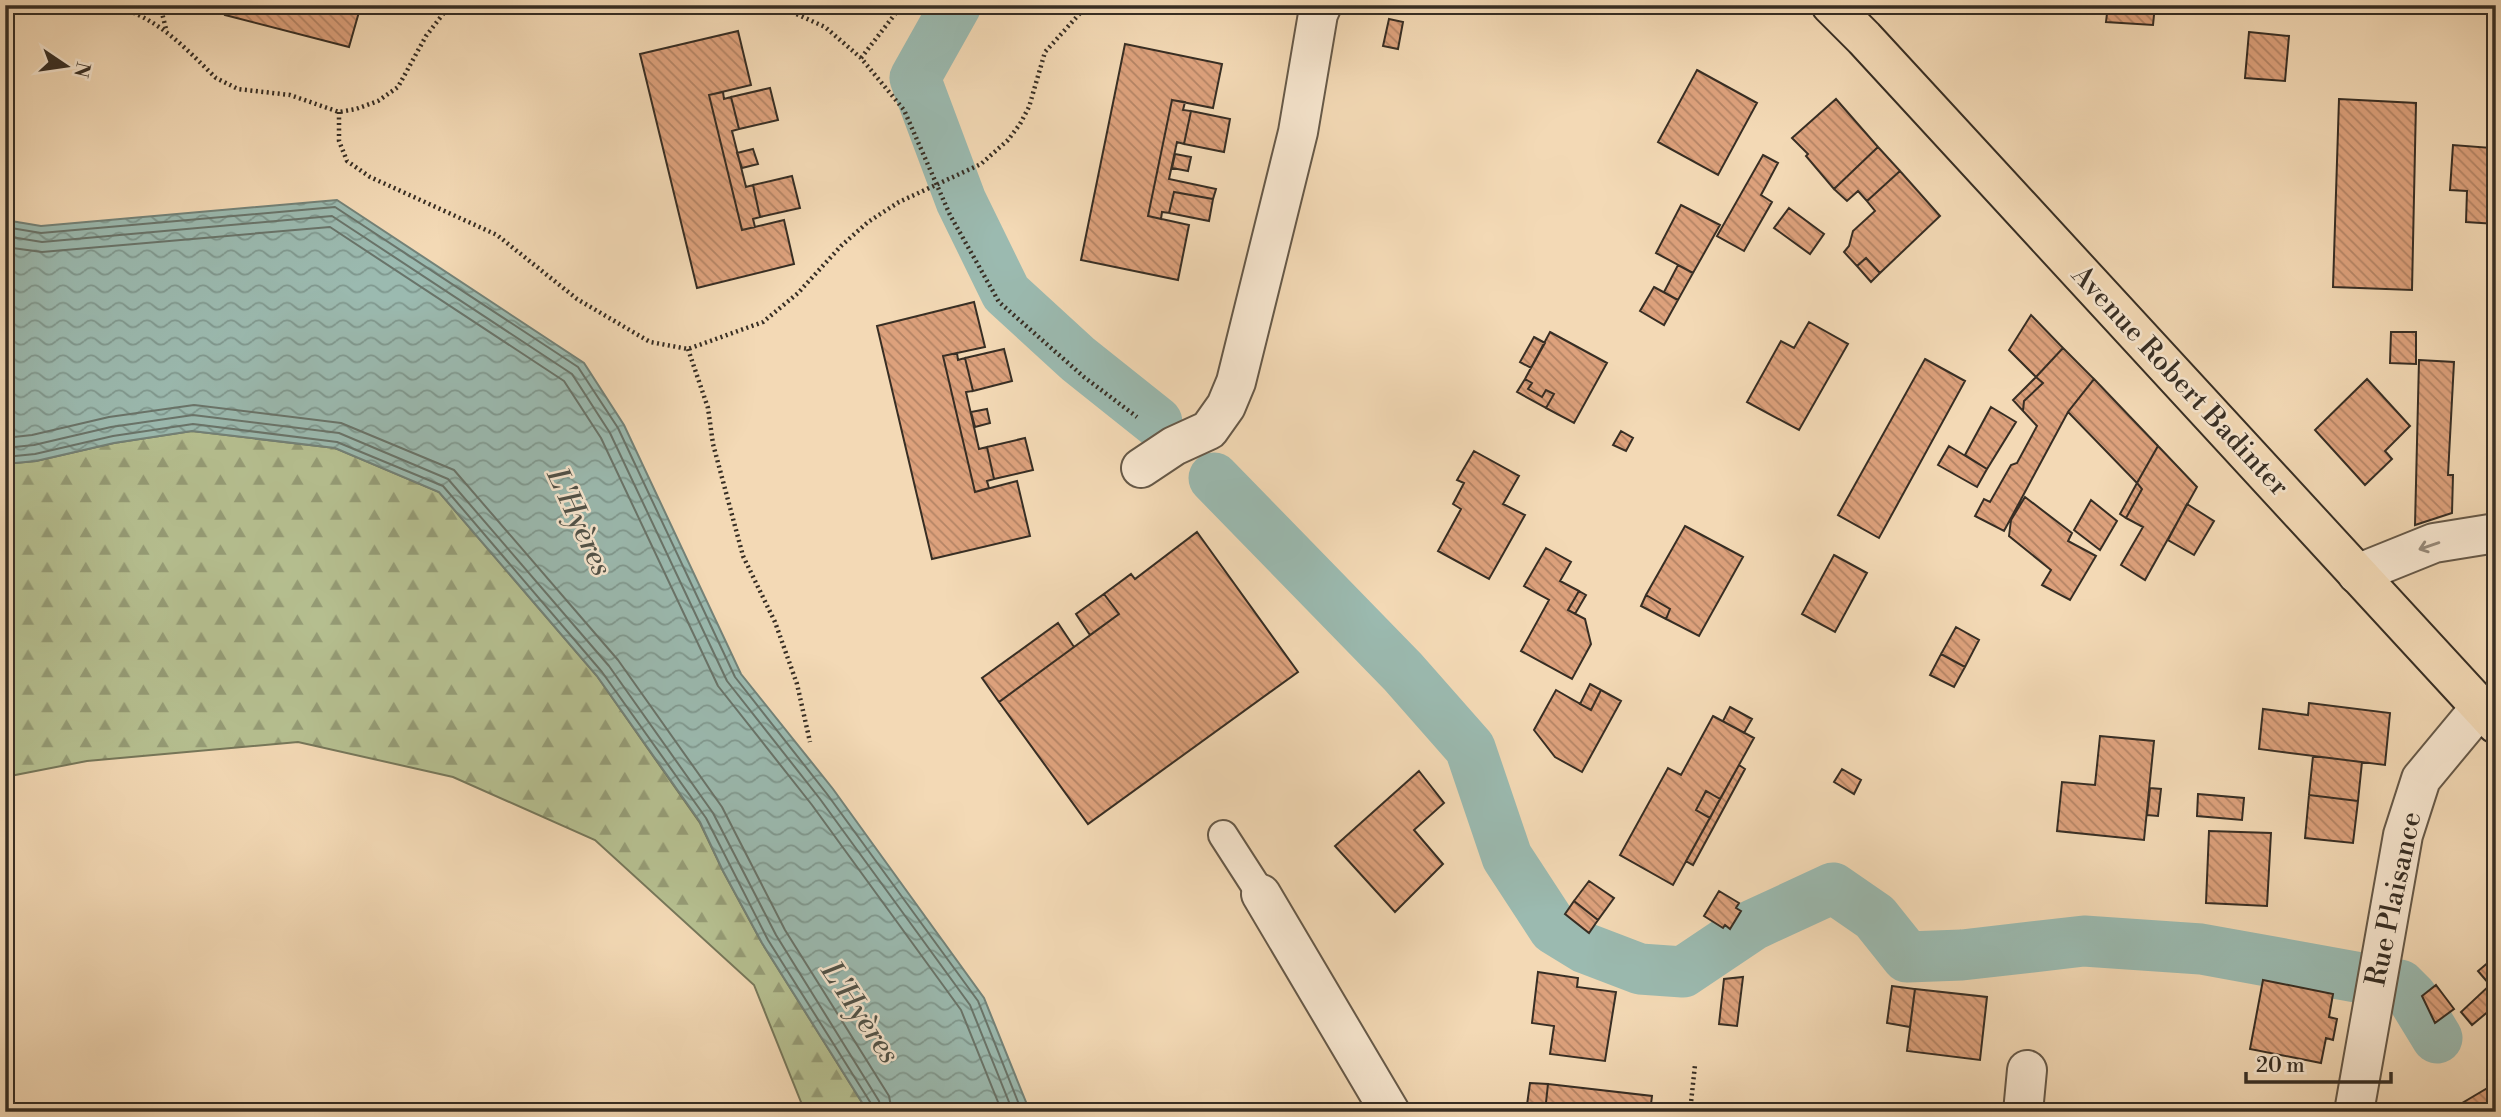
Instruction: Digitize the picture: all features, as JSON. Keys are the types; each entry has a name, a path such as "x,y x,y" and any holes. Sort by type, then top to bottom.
{"main road":[{"name":"Avenue Robert Badinter","path":"1831,5 2488,716"}],"street":[{"path":"1141,468 1174,446 1209,430 1226,406 1236,382 1298,132 1318,14 1322,5"},
{"path":"2357,574 2434,543 2496,533"},
{"name":"Rue Plaisance","path":"2354,1112 2403,835 2421,779 2488,716"},
{"path":"1261,894 1390,1112"},
{"path":"2023,1112 2027,1070"}],"lane":[{"path":"1223,835 1261,894"}],"path":[{"path":"107,5 134,13 166,30 225,84 238,89 290,95 339,112 379,101 398,87 426,36 450,5"},
{"path":"160,5 166,30"},
{"path":"765,5 792,12 825,27 861,58 904,110 936,185 999,303 1084,377 1174,446"},
{"path":"861,58 902,5"},
{"path":"339,112 340,141 347,161 370,177 497,235 577,299 650,342 688,349 763,322 790,300 841,246 868,222 898,202 981,164 1008,140 1020,124 1029,107 1045,52 1082,11"},
{"path":"688,349 708,408 713,444 743,556 775,622 797,684 810,742"},
{"path":"1690,1112 1695,1065"}],"green space":[{"path":"192,431 335,448 439,492 597,676 700,823 762,943 868,1112 805,1112 754,985 595,840 453,777 298,742 87,761 5,777 5,464 36,461 114,443"}],"water":[{"name":"L'Hyères","path":"337,200 584,363 624,425 741,674 833,789 984,998 1030,1112 868,1112 762,943 700,822 597,676 439,492 335,448 192,431 114,443 36,461 5,464 5,220 41,226"}],"building":[{"path":"228,5 361,5 349,47 225,15"},
{"path":"2108,5 2155,5 2153,25 2106,22"},
{"path":"1389,19 1403,22 1398,49 1383,46"},
{"path":"738,31 751,85 709,95 742,230 784,220 794,264 697,288 640,54"},
{"path":"2249,32 2289,36 2285,81 2245,78"},
{"path":"1125,44 1222,64 1213,108 1172,100 1148,216 1189,225 1178,280 1081,260"},
{"path":"1697,70 1757,103 1718,175 1658,142"},
{"path":"770,88 778,120 739,129 731,97"},
{"path":"723,92 724,99 731,97 739,129 732,131 746,187 753,185 760,217 753,219 755,227 742,230 709,95"},
{"path":"1836,99 1878,147 1834,189 1806,156 1808,154 1792,138"},
{"path":"2339,99 2416,103 2412,290 2333,287"},
{"path":"1172,100 1185,102 1183,110 1191,111 1184,144 1177,142 1169,179 1216,189 1213,199 1174,192 1169,213 1162,212 1161,219 1148,216"},
{"path":"1191,111 1230,119 1224,152 1184,144"},
{"path":"2492,114 2496,114 2496,192 2492,201 2496,202 2496,224 2466,222 2467,191 2450,190 2453,145 2491,148"},
{"path":"1878,147 1900,171 1867,201 1858,191 1847,201 1834,189"},
{"path":"753,149 758,164 742,168 737,153"},
{"path":"1175,154 1191,157 1188,171 1172,168"},
{"path":"1763,155 1778,163 1761,195 1772,202 1744,251 1717,236"},
{"path":"1900,171 1940,216 1880,273 1866,258 1857,266 1844,252 1849,246 1853,231 1875,211 1867,201"},
{"path":"792,176 800,208 760,217 753,185"},
{"path":"1174,192 1213,199 1209,221 1169,213"},
{"path":"1681,205 1720,225 1693,273 1656,253"},
{"path":"1789,208 1824,234 1810,254 1774,228"},
{"path":"1866,258 1880,273 1871,282 1857,266"},
{"path":"1678,265 1693,273 1678,300 1664,292"},
{"path":"1654,287 1678,300 1664,325 1640,311"},
{"path":"974,302 985,347 943,356 975,492 1017,481 1030,536 932,559 877,326"},
{"path":"2031,315 2063,348 2036,377 2009,350"},
{"path":"1809,322 1848,344 1799,430 1747,402 1781,341 1794,348"},
{"path":"1550,332 1607,363 1574,423 1546,408 1554,394 1546,390 1542,397 1528,389 1532,383 1525,379"},
{"path":"2391,332 2416,332 2416,364 2390,363"},
{"path":"1534,337 1545,343 1531,368 1520,362"},
{"path":"2063,348 2094,379 2068,412 2004,531 1975,516 1984,499 1990,502 2011,465 2017,463 2037,426 2023,411 2024,401 2043,383 2036,377"},
{"path":"1004,349 1012,381 973,391 965,358"},
{"path":"957,353 958,360 965,358 973,391 966,392 979,449 987,447 994,479 987,481 989,488 975,492 943,356"},
{"path":"1925,359 1965,381 1879,538 1838,515"},
{"path":"2419,360 2454,362 2448,475 2453,475 2452,513 2415,525"},
{"path":"2036,377 2043,383 2024,401 2023,411 2013,400"},
{"path":"1525,379 1532,383 1528,389 1542,397 1546,390 1554,394 1546,408 1517,392"},
{"path":"2094,379 2158,446 2137,483 2068,412"},
{"path":"2367,379 2410,426 2385,451 2392,459 2365,485 2315,430"},
{"path":"1991,407 2016,422 1987,469 1965,455"},
{"path":"987,409 990,423 975,427 971,412"},
{"path":"1621,431 1633,438 1626,451 1613,445"},
{"path":"1025,438 1033,470 994,479 987,447"},
{"path":"1949,446 1987,469 1977,487 1938,465"},
{"path":"2158,446 2197,487 2145,580 2121,565 2143,527 2126,518 2142,489 2137,483"},
{"path":"1474,451 1519,476 1503,504 1525,515 1489,579 1438,551 1461,509 1453,504 1464,483 1457,480"},
{"path":"2137,483 2142,489 2126,518 2120,514"},
{"path":"2025,497 2072,533 2068,541 2096,556 2070,600 2042,585 2051,570 2009,536 2011,520"},
{"path":"2091,500 2117,521 2100,550 2074,530"},
{"path":"2187,504 2214,521 2194,555 2168,540"},
{"path":"1685,526 1743,557 1699,636 1666,619 1670,609 1646,595"},
{"path":"1197,532 1298,672 1088,824 999,702 1119,614 1104,594 1131,574 1135,579"},
{"path":"1546,548 1571,562 1560,581 1579,591 1568,610 1585,619 1591,644 1572,679 1521,651 1549,600 1524,586"},
{"path":"1834,555 1867,573 1835,632 1802,614"},
{"path":"1579,591 1586,595 1575,614 1568,610"},
{"path":"1104,594 1119,614 1090,635 1076,614"},
{"path":"1646,595 1670,609 1666,619 1641,606"},
{"path":"1058,623 1074,647 999,702 982,678"},
{"path":"1956,627 1979,640 1965,667 1941,654"},
{"path":"1941,654 1965,667 1954,687 1930,675"},
{"path":"1590,684 1601,690 1591,710 1580,704"},
{"path":"1556,690 1591,710 1601,690 1621,701 1582,772 1555,757 1534,730"},
{"path":"2309,703 2390,713 2385,765 2259,749 2263,709 2308,715"},
{"path":"1730,707 1752,719 1744,733 1723,721"},
{"path":"1713,716 1754,738 1720,799 1706,791 1696,810 1710,818 1673,885 1620,855 1668,768 1681,775"},
{"path":"2100,736 2154,741 2144,840 2057,831 2062,782 2095,785"},
{"path":"2313,756 2362,762 2358,801 2309,795"},
{"path":"1739,765 1745,769 1693,865 1686,861"},
{"path":"1842,769 1861,780 1854,794 1834,782"},
{"path":"1419,771 1444,803 1414,830 1443,864 1395,912 1335,846"},
{"path":"2150,788 2161,789 2158,816 2147,815"},
{"path":"1706,791 1720,799 1710,818 1696,810"},
{"path":"2198,794 2244,798 2242,820 2197,816"},
{"path":"2309,795 2358,801 2353,843 2305,838"},
{"path":"2209,831 2271,833 2267,906 2206,903"},
{"path":"1589,881 1614,898 1598,920 1574,901"},
{"path":"1719,891 1739,903 1736,908 1741,911 1730,929 1725,925 1723,928 1704,916"},
{"path":"1574,901 1598,920 1589,933 1565,914"},
{"path":"2496,956 2496,1005 2472,1025 2461,1012 2490,985 2478,971"},
{"path":"1538,972 1578,978 1577,987 1616,992 1605,1061 1550,1054 1554,1026 1532,1023"},
{"path":"1743,977 1737,1026 1719,1024 1724,979"},
{"path":"2263,980 2333,994 2329,1017 2337,1019 2333,1040 2326,1038 2321,1063 2250,1049"},
{"path":"2436,985 2454,1009 2435,1023 2422,996"},
{"path":"1892,986 1915,989 1910,1027 1887,1023"},
{"path":"1915,989 1987,997 1980,1060 1907,1051"},
{"path":"1530,1083 1548,1084 1545,1112 1526,1112"},
{"path":"2496,1083 2496,1112 2447,1112"},
{"path":"1548,1084 1652,1096 1650,1112 1545,1112"}],"waterway":[{"path":"956,5 915,78 961,201 1006,293 1078,359 1157,422"},
{"path":"1214,478 1403,672 1470,748 1507,857 1554,929 1585,948 1640,969 1683,972 1753,925 1833,888 1875,917 1907,957 1962,955 2084,941 2201,949 2400,985 2412,997 2437,1038"}]}
